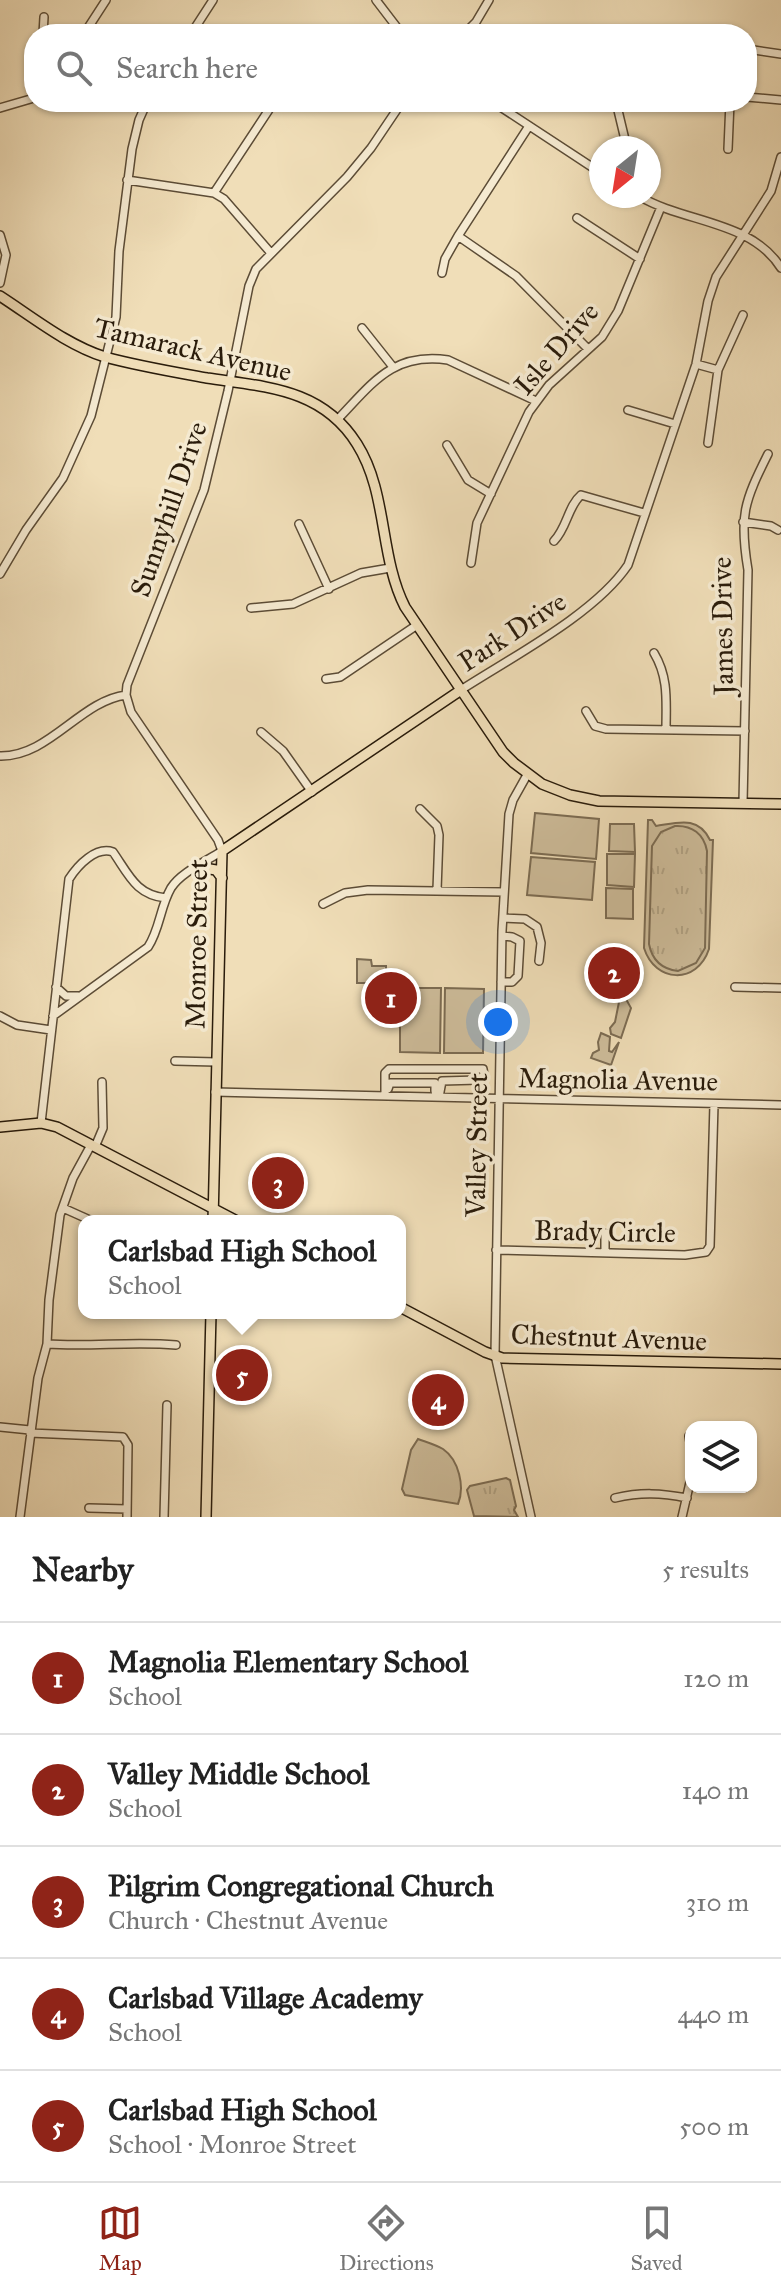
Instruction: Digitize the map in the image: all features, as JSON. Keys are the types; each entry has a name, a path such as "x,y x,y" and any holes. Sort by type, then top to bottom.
{"main road":[{"name":"Tamarack Avenue","path":"0,296 70,342 108,357 290,392 337,420 358,445 370,469 396,589 503,752 527,775 556,791 599,801 781,804"},
{"name":"Park Drive","path":"222,851 461,690"},
{"name":"Monroe Street","path":"214,1215 222,851"},
{"path":"198,867 208,866 222,878"},
{"path":"0,1127 41,1123 57,1127 226,1215"},
{"name":"Chestnut Avenue","path":"406,1310 502,1358 781,1364"},
{"path":"206,1517 211,1319"}],"street":[{"path":"90,24 106,0"},
{"path":"197,24 213,0"},
{"path":"376,0 394,24"},
{"path":"474,24 489,0"},
{"path":"44,17 44,24"},
{"path":"757,50 781,54"},
{"path":"757,98 781,100"},
{"path":"0,108 24,101"},
{"path":"0,574 71,465 91,416 116,317 127,180 143,112"},
{"path":"214,193 267,112"},
{"name":"Sunnyhill Drive","path":"126,695 127,685 204,490 249,286 256,269 347,177 395,112"},
{"path":"508,112 589,165"},
{"path":"618,112 624,136"},
{"path":"728,149 730,112"},
{"path":"442,273 445,259 458,236 529,126"},
{"name":"Park Drive","path":"461,690 601,597 628,565 696,364 711,289 771,191 781,157"},
{"path":"127,180 214,193 224,199 270,252"},
{"path":"661,207 743,235 769,252 781,268"},
{"name":"Isle Drive","path":"471,563 477,523 536,401 602,337 618,311 661,208"},
{"path":"577,218 640,259"},
{"path":"0,235 6,255 0,283"},
{"path":"458,236 516,276 588,349"},
{"path":"708,443 718,370 743,315"},
{"path":"362,328 393,367"},
{"path":"337,420 381,374 413,360 433,358 448,360 536,401"},
{"path":"696,364 718,370"},
{"path":"628,410 675,424"},
{"path":"447,445 468,480 491,494"},
{"name":"James Drive","path":"743,803 748,570 742,535 744,508 768,454"},
{"path":"554,541 581,495 644,513"},
{"path":"743,522 778,530"},
{"path":"299,524 329,589"},
{"path":"251,608 293,604 361,573 390,568"},
{"path":"326,679 340,677 417,625"},
{"path":"654,653 663,668 667,684 666,730"},
{"path":"0,756 31,750 109,700 126,695"},
{"name":"Monroe Street","path":"126,695 131,712 218,840 222,851"},
{"path":"586,711 595,726 606,729 745,731"},
{"path":"261,732 283,751 312,792"},
{"name":"Valley Street","path":"527,775 509,814 504,892 495,1355 531,1517"},
{"path":"420,809 437,826 439,835 437,890"},
{"path":"41,1123 66,887 76,868 100,851 113,852 140,890 154,897 166,898"},
{"name":"Park Drive","path":"53,1016 148,947 157,934 166,898 176,881 222,851"},
{"path":"323,904 345,893 368,890 504,892"},
{"path":"503,918 525,919 537,927 541,943 539,961"},
{"path":"501,982 512,982 518,976 521,949 520,941 502,936"},
{"path":"56,987 66,996 78,996"},
{"path":"735,987 781,988"},
{"path":"0,1016 25,1027 51,1030"},
{"path":"175,1061 216,1062"},
{"path":"386,1096 384,1078 389,1069 483,1069 484,1075 479,1080 442,1081 437,1097"},
{"path":"436,1071 437,1097"},
{"path":"20,1517 38,1378 47,1344 49,1300 63,1208 73,1178 103,1128 102,1082"},
{"path":"386,1096 388,1083 435,1083"},
{"name":"Magnolia Avenue","path":"215,1092 781,1105"},
{"name":"Brady Circle","path":"496,1250 700,1254 710,1246 714,1104"},
{"path":"63,1208 79,1215"},
{"path":"605,1233 605,1253"},
{"path":"47,1344 83,1347 142,1342 176,1345"},
{"path":"164,1517 167,1405"},
{"path":"0,1427 30,1432 123,1437 128,1445 127,1513 89,1508"},
{"path":"615,1498 639,1493 687,1498"},
{"path":"682,1517 688,1493"}],"green space":[{"path":"535,813 599,819 596,859 531,853"},
{"path":"648,820 656,826 693,824 713,840 709,949 703,961 686,974 666,973 657,968 644,948"},
{"path":"610,824 634,824 635,852 609,851"},
{"path":"675,826 696,832 707,851 705,948 696,963 678,971 658,963 649,944 652,846 661,832"},
{"path":"607,854 635,854 634,887 607,885"},
{"path":"531,857 595,862 592,900 527,895"},
{"path":"606,888 633,889 633,919 606,918"},
{"path":"357,959 371,960 372,966 386,966 386,977 372,977 371,983 357,983"},
{"path":"400,988 441,988 440,1053 400,1052"},
{"path":"445,988 484,989 483,1053 444,1053"},
{"path":"620,997 626,999 631,1008 621,1038 611,1034 610,1028 615,1022"},
{"path":"601,1033 610,1037 609,1051 612,1052 619,1042 611,1065 591,1058 599,1050"},
{"path":"418,1439 443,1449 453,1460 461,1482 458,1504 405,1495 402,1489 411,1450"},
{"path":"506,1478 510,1480 516,1506 514,1510 518,1517 474,1516 467,1490 470,1486"}],"place":[{"name":"Valley Middle School","path":"614,973"},
{"name":"Magnolia Elementary School","path":"391,998"},
{"name":"Pilgrim Congregational Church","path":"278,1183"},
{"name":"Carlsbad High School","path":"242,1375"},
{"name":"Carlsbad Village Academy","path":"438,1400"}]}
